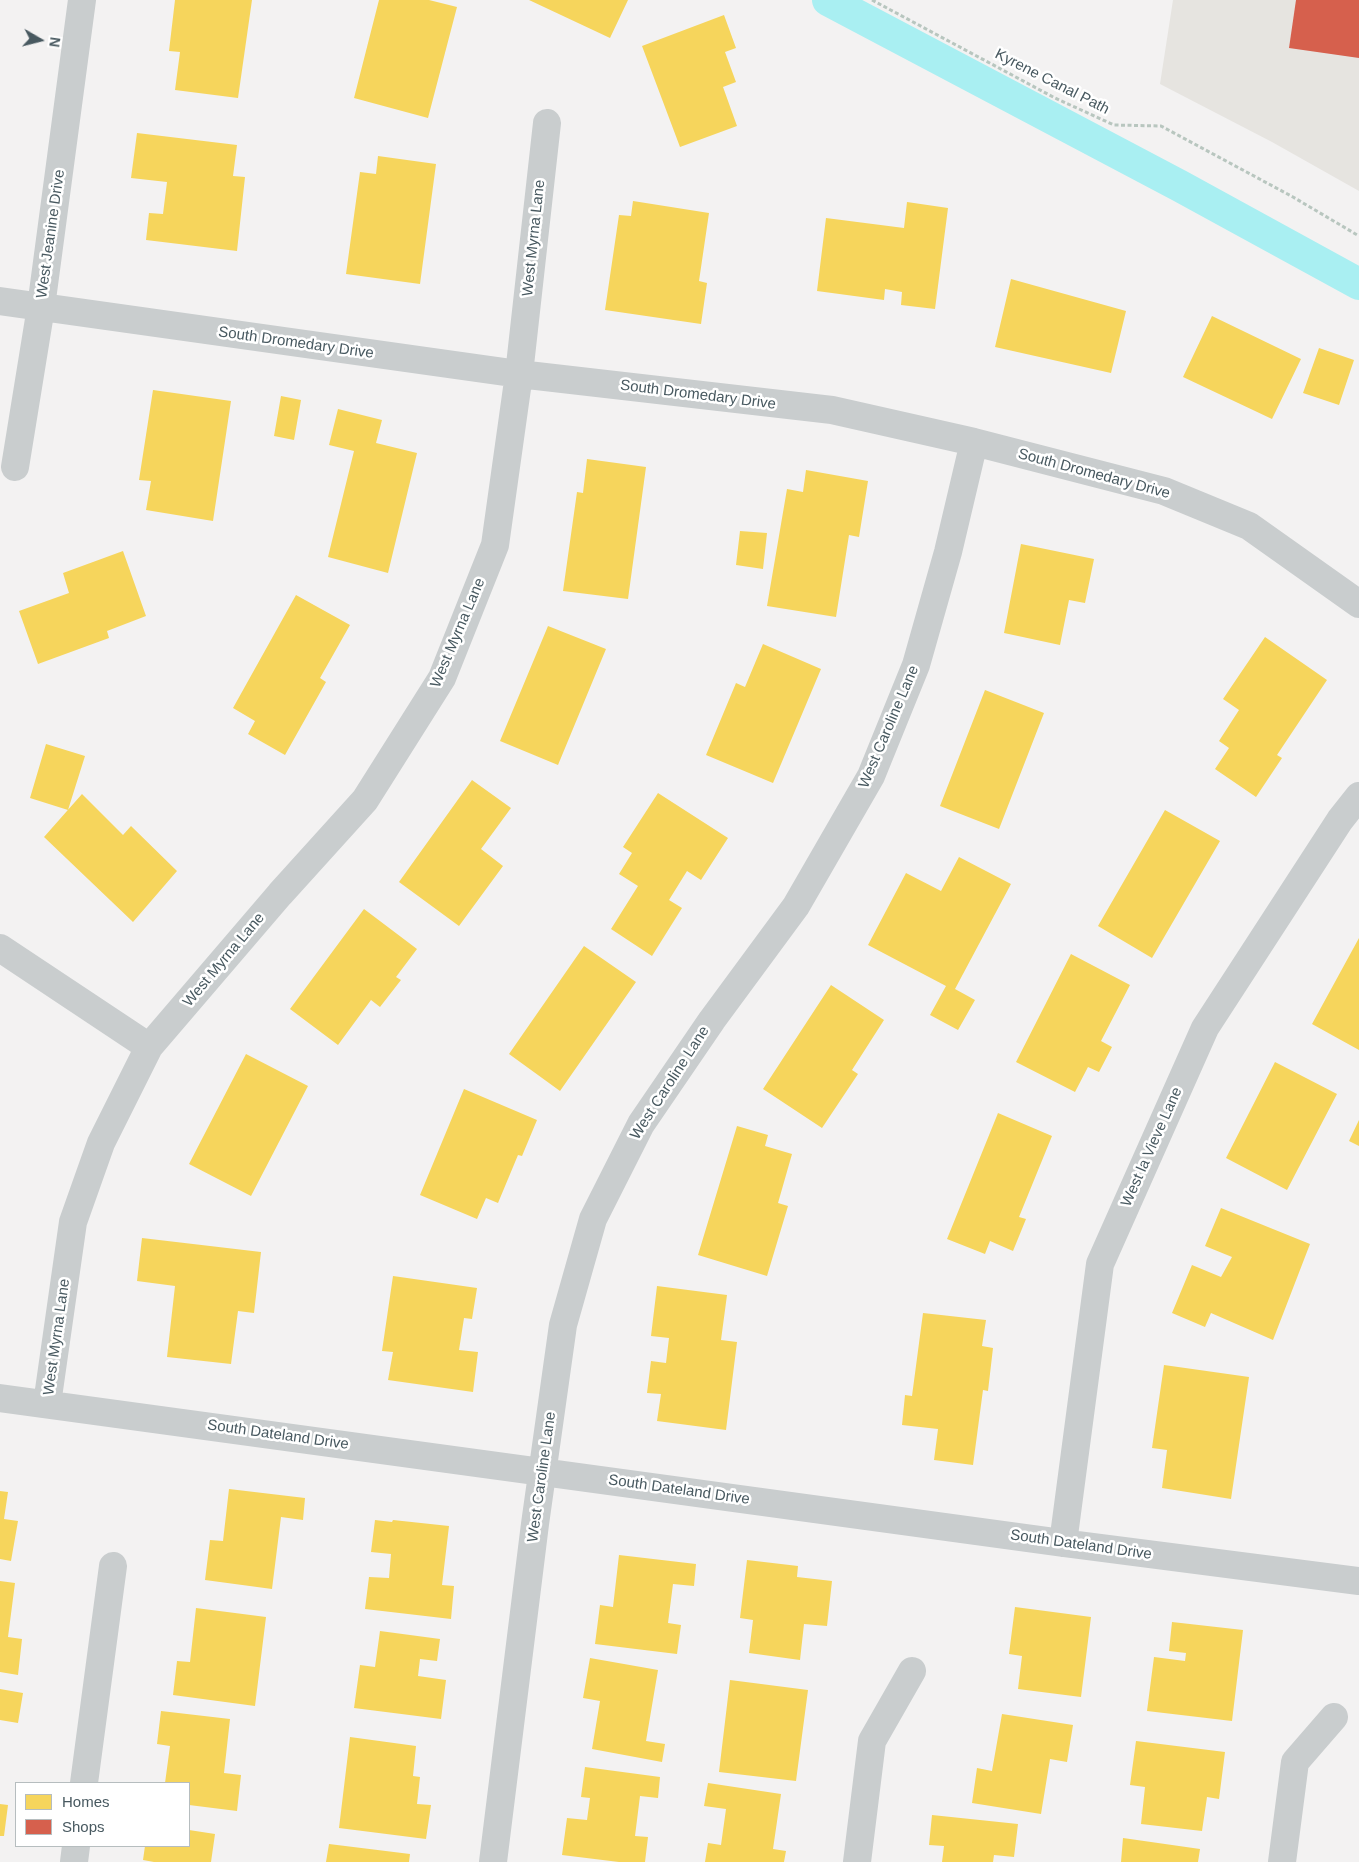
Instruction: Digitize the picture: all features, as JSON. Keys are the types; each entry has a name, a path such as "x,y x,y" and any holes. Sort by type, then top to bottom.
{"street":[{"name":"West Jeanine Drive","path":"15,467 42,307 82,0"},
{"name":"West Myrna Lane","path":"47,1404 72,1222 101,1143 149,1047 280,894 365,800 442,678 495,545 519,374 547,123"},
{"name":"South Dromedary Drive","path":"0,301 519,374 832,410 974,442 1164,491 1249,526 1359,604"},
{"name":"West Caroline Lane","path":"493,1862 563,1325 593,1219 641,1124 712,1020 796,906 871,776 916,665 948,552 974,442"},
{"name":"West la Vieve Lane","path":"1063,1543 1100,1264 1205,1028 1340,820 1359,796"},
{"path":"0,948 149,1047"},
{"name":"South Dateland Drive","path":"0,1398 1063,1543 1359,1581"},
{"path":"84,1782 113,1566"},
{"path":"857,1862 872,1741 912,1671"},
{"path":"1282,1862 1296,1762 1334,1717"},
{"path":"74,1862 76,1847"}],"path":[{"name":"Kyrene Canal Path","path":"872,0 1055,98 1114,125 1161,126 1293,197 1359,236"}],"shaded area":[{"path":"1173,0 1359,0 1359,191 1272,142 1160,84"}],"building: Homes":[{"path":"175,0 252,0 238,98 175,90 180,52 169,51"},
{"path":"379,0 429,0 457,7 428,118 354,98"},
{"path":"529,0 628,0 610,38"},
{"path":"724,15 736,48 725,52 736,82 723,87 737,126 680,147 642,46"},
{"path":"137,133 237,145 233,176 245,177 237,251 146,240 149,213 163,214 167,182 131,178"},
{"path":"378,156 436,164 420,284 346,274 360,172 376,174"},
{"path":"633,201 709,213 699,281 707,283 701,324 605,310 619,215 631,216"},
{"path":"907,202 948,208 935,309 901,305 902,292 885,289 884,300 817,291 826,218 904,228"},
{"path":"1011,279 1126,311 1111,373 995,347"},
{"path":"1212,316 1301,359 1272,419 1183,377"},
{"path":"1319,348 1354,360 1339,405 1303,393"},
{"path":"153,390 231,401 213,521 146,510 151,481 139,480"},
{"path":"281,396 301,400 294,440 274,436"},
{"path":"338,409 382,420 376,443 417,453 388,573 328,557 354,451 329,445"},
{"path":"587,459 646,467 628,599 563,591 577,492 583,493"},
{"path":"806,470 868,481 859,537 849,535 836,617 767,606 787,489 803,492"},
{"path":"740,531 767,533 763,569 736,565"},
{"path":"1021,544 1094,559 1085,603 1069,600 1060,645 1004,633"},
{"path":"123,551 146,616 107,631 109,638 38,664 19,611 69,593 63,573"},
{"path":"296,595 350,625 320,678 326,682 285,755 248,734 255,721 233,708"},
{"path":"548,626 606,649 558,765 500,741"},
{"path":"1265,637 1327,680 1277,755 1282,758 1256,797 1215,769 1229,748 1219,741 1239,710 1223,699"},
{"path":"763,644 821,669 773,783 706,755 736,683 745,687"},
{"path":"985,690 1044,713 999,829 940,806"},
{"path":"46,744 85,756 68,810 30,798"},
{"path":"472,780 511,808 481,849 503,866 459,926 399,882"},
{"path":"658,793 728,838 701,880 687,871 669,900 682,908 652,956 611,929 638,886 619,874 632,853 623,847"},
{"path":"82,794 123,835 131,826 177,871 133,922 44,837"},
{"path":"1165,810 1220,841 1152,958 1098,926"},
{"path":"959,857 1011,884 955,989 975,1000 958,1030 930,1015 946,986 868,945 906,873 941,891"},
{"path":"364,909 417,949 396,977 401,980 380,1007 371,1000 338,1045 290,1009"},
{"path":"1359,938 1359,1050 1312,1024"},
{"path":"584,946 636,982 560,1091 509,1054"},
{"path":"1071,954 1130,985 1101,1041 1112,1047 1099,1072 1088,1067 1075,1092 1016,1062"},
{"path":"831,985 884,1020 852,1070 858,1074 822,1128 763,1089"},
{"path":"246,1054 308,1086 251,1196 189,1164"},
{"path":"1275,1062 1337,1094 1287,1190 1226,1158"},
{"path":"464,1089 537,1120 522,1156 518,1155 498,1203 486,1198 477,1219 420,1195"},
{"path":"998,1113 1052,1136 1019,1217 1026,1219 1013,1251 990,1241 985,1254 947,1239"},
{"path":"1359,1120 1359,1146 1349,1141"},
{"path":"737,1126 768,1135 765,1146 792,1154 778,1203 788,1206 767,1276 698,1255"},
{"path":"1221,1208 1310,1244 1273,1340 1211,1313 1205,1327 1172,1313 1192,1265 1221,1277 1232,1257 1205,1246"},
{"path":"142,1238 261,1252 254,1313 238,1311 231,1364 167,1357 175,1286 137,1281"},
{"path":"393,1276 477,1288 472,1319 464,1318 459,1350 478,1352 473,1392 388,1380 393,1352 382,1351"},
{"path":"657,1286 727,1295 721,1340 737,1342 726,1430 657,1421 661,1394 647,1393 651,1361 666,1363 669,1338 651,1336"},
{"path":"923,1313 986,1320 982,1346 993,1348 988,1391 983,1390 973,1465 934,1460 938,1429 902,1425 905,1395 912,1396"},
{"path":"1164,1365 1249,1377 1231,1499 1162,1488 1167,1450 1152,1448"},
{"path":"229,1489 305,1498 303,1520 281,1517 272,1589 205,1580 210,1540 223,1541"},
{"path":"0,1491 8,1492 4,1519 18,1521 11,1561 0,1559"},
{"path":"375,1520 449,1526 442,1585 454,1586 451,1619 365,1609 369,1577 389,1578 391,1554 371,1552"},
{"path":"619,1555 696,1564 694,1586 673,1584 668,1623 681,1625 677,1654 595,1644 600,1605 613,1607"},
{"path":"747,1560 798,1566 797,1577 832,1581 827,1626 804,1624 800,1660 749,1653 753,1620 740,1618"},
{"path":"0,1581 15,1583 8,1637 22,1639 18,1675 0,1672"},
{"path":"1015,1607 1091,1617 1081,1697 1018,1689 1022,1656 1009,1654"},
{"path":"196,1608 266,1617 255,1706 173,1695 177,1661 190,1662"},
{"path":"1172,1622 1243,1630 1232,1721 1147,1711 1154,1657 1185,1661 1186,1653 1169,1651"},
{"path":"380,1631 440,1639 437,1661 420,1659 418,1676 446,1680 441,1719 354,1708 360,1665 375,1667"},
{"path":"590,1658 658,1670 646,1741 665,1744 662,1762 592,1749 600,1701 583,1698"},
{"path":"730,1680 808,1690 796,1781 719,1772"},
{"path":"0,1689 23,1693 18,1723 0,1720"},
{"path":"161,1711 230,1719 224,1773 241,1775 237,1811 190,1805 190,1782 165,1782 170,1746 157,1744"},
{"path":"1002,1714 1073,1725 1067,1762 1050,1759 1041,1814 972,1803 977,1768 992,1771"},
{"path":"350,1737 416,1746 413,1776 420,1777 417,1804 431,1805 426,1839 339,1828"},
{"path":"1136,1741 1225,1752 1219,1799 1207,1797 1202,1831 1141,1824 1145,1787 1130,1785"},
{"path":"585,1767 660,1777 658,1798 640,1796 635,1836 648,1837 645,1862 619,1862 562,1855 567,1818 587,1820 590,1798 581,1797"},
{"path":"708,1783 781,1794 773,1849 786,1851 784,1862 705,1862 708,1843 721,1845 726,1809 704,1806"},
{"path":"0,1804 8,1805 4,1836 0,1836"},
{"path":"932,1815 1018,1824 1014,1857 994,1855 993,1862 942,1862 944,1846 929,1845"},
{"path":"190,1830 215,1834 211,1862 154,1862 143,1860 145,1847 190,1847"},
{"path":"1123,1838 1200,1849 1198,1862 1121,1862"},
{"path":"329,1844 410,1854 409,1862 326,1862"}],"building: Shops":[{"path":"1296,0 1359,0 1359,58 1289,48"}],"waterway":[{"path":"828,0 1180,186 1359,284"}]}
